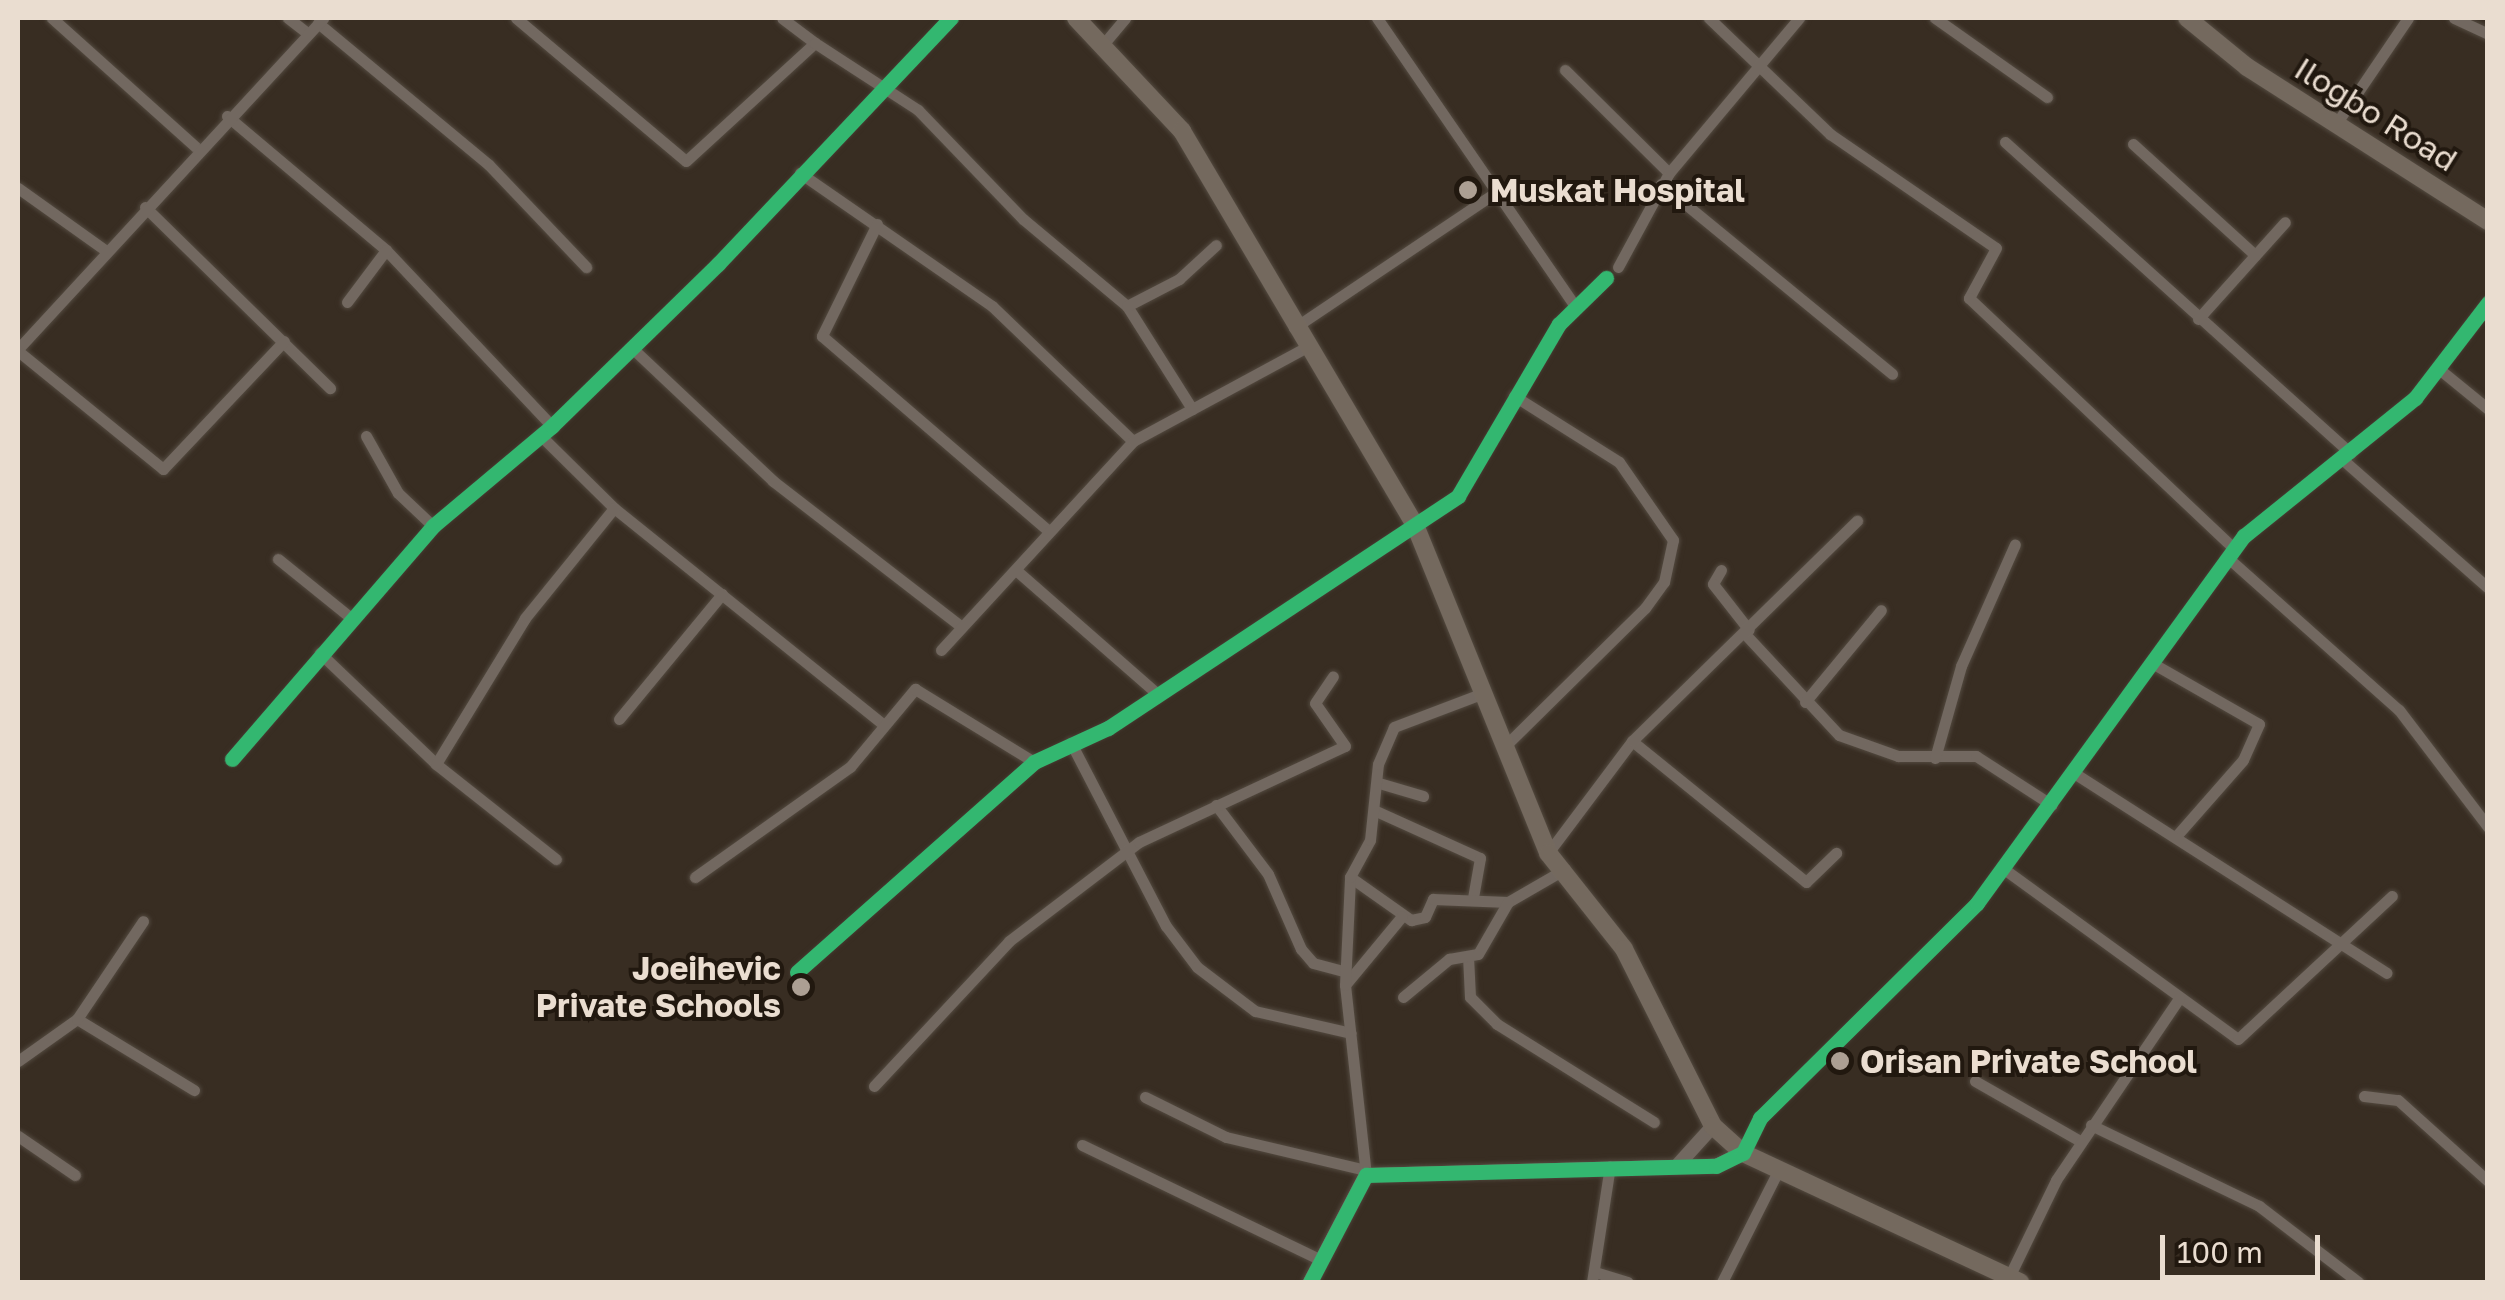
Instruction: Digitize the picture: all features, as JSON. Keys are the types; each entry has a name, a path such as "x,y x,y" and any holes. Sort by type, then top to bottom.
{"main road":[{"path":"1076,18 1106,41 1182,132 1305,348 1415,525 1548,852 1624,949 1713,1126 1743,1153 2014,1280"},
{"name":"Ilogbo Road","path":"2187,18 2336,124 2488,220"}],"street":[{"path":"52,18 196,147"},
{"path":"288,18 306,34"},
{"path":"516,18 686,161 815,43"},
{"path":"782,18 918,110 1022,219 1127,306 1192,410"},
{"path":"232,759 433,526 552,426 632,348 951,18"},
{"path":"1106,41 1125,18"},
{"path":"1377,18 1576,306"},
{"path":"1709,18 1830,134 1996,248 1969,298 2230,553 2399,710 2488,827"},
{"path":"1618,267 1665,179 1799,18"},
{"path":"1935,18 2047,97"},
{"path":"2336,124 2408,18"},
{"path":"2454,18 2488,34"},
{"path":"284,341 164,469 18,350 196,147 321,20 489,165 586,267"},
{"path":"1565,70 1665,179 1892,374"},
{"path":"228,116 386,250 552,426"},
{"path":"2004,142 2095,215 2198,319 2487,588"},
{"path":"2133,144 2256,255"},
{"path":"800,173 992,306 1134,441"},
{"path":"18,188 105,250"},
{"path":"1294,328 1498,191"},
{"path":"145,206 330,388"},
{"path":"2198,319 2285,222"},
{"path":"878,224 822,336 1049,531"},
{"path":"1127,306 1187,274 1216,245"},
{"path":"347,302 386,250"},
{"path":"797,972 1034,762 1108,728 1154,690 1458,496 1514,396 1576,306 1606,278"},
{"path":"1144,1097 1226,1137 1366,1172 1676,1167 1743,1153 1760,1118 2004,869 2152,663 2196,594 2230,553 2346,456 2439,370 2488,303"},
{"path":"632,348 773,481 959,625"},
{"path":"942,650 959,625 1018,571 1049,531 1134,441 1305,348"},
{"path":"2439,370 2488,409"},
{"path":"1506,744 1525,736 1645,608 1664,582 1673,540 1619,462 1514,396"},
{"path":"540,434 614,508 884,725"},
{"path":"366,436 398,493 433,526"},
{"path":"436,764 525,618 614,508"},
{"path":"1548,852 1632,741 1858,521"},
{"path":"1934,758 1961,666 2015,544"},
{"path":"278,559 352,618"},
{"path":"1722,570 1712,584 1816,720 1865,748 1934,758 1976,756 2052,805"},
{"path":"1018,571 1154,690"},
{"path":"619,719 722,594"},
{"path":"1805,702 1881,610"},
{"path":"320,653 436,764 556,859"},
{"path":"2152,663 2259,724 2243,760 2178,835"},
{"path":"874,1086 1009,941 1130,852 1216,805 1345,746 1316,703 1333,676"},
{"path":"696,877 850,768 884,725 921,690 1034,762"},
{"path":"1310,1282 1366,1172 1345,978 1350,878 1376,811 1394,727 1486,692"},
{"path":"1632,741 1806,882 1836,853"},
{"path":"1071,743 1197,966 1255,1011 1351,1033"},
{"path":"2074,773 2178,835 2387,973"},
{"path":"1379,783 1424,796"},
{"path":"1216,805 1268,874 1301,949 1313,963 1345,978"},
{"path":"1376,811 1480,858 1473,896"},
{"path":"1565,869 1508,902 1468,956 1470,996 1497,1024 1654,1122"},
{"path":"2004,869 2131,954 2179,998 2238,1039 2392,896"},
{"path":"1350,878 1402,916 1426,917 1434,899 1473,896 1508,902"},
{"path":"1345,978 1402,916"},
{"path":"18,1061 76,1019 143,921"},
{"path":"1402,997 1449,958 1468,956"},
{"path":"2014,1280 2080,1141 2179,998"},
{"path":"76,1019 194,1090"},
{"path":"1975,1081 2080,1141"},
{"path":"2364,1096 2398,1100 2488,1181"},
{"path":"2091,1125 2259,1206 2358,1282"},
{"path":"1676,1167 1713,1126"},
{"path":"18,1136 75,1175"},
{"path":"1082,1144 1319,1259"},
{"path":"1610,1166 1594,1277 1628,1282"},
{"path":"1722,1282 1779,1169"}],"cycle path":[{"path":"232,759 433,526 552,426 718,264 951,18"},
{"path":"797,972 1034,762 1108,728 1458,496 1559,324 1606,278"},
{"path":"1310,1282 1366,1175 1716,1166 1743,1153 1760,1118 1977,903 2244,536 2415,398 2488,303"}],"place":[{"name":"Muskat Hospital","path":"1468,190"},
{"name":"Joeihevic Private Schools","path":"801,987"},
{"name":"Orisan Private School","path":"1840,1061"}]}
